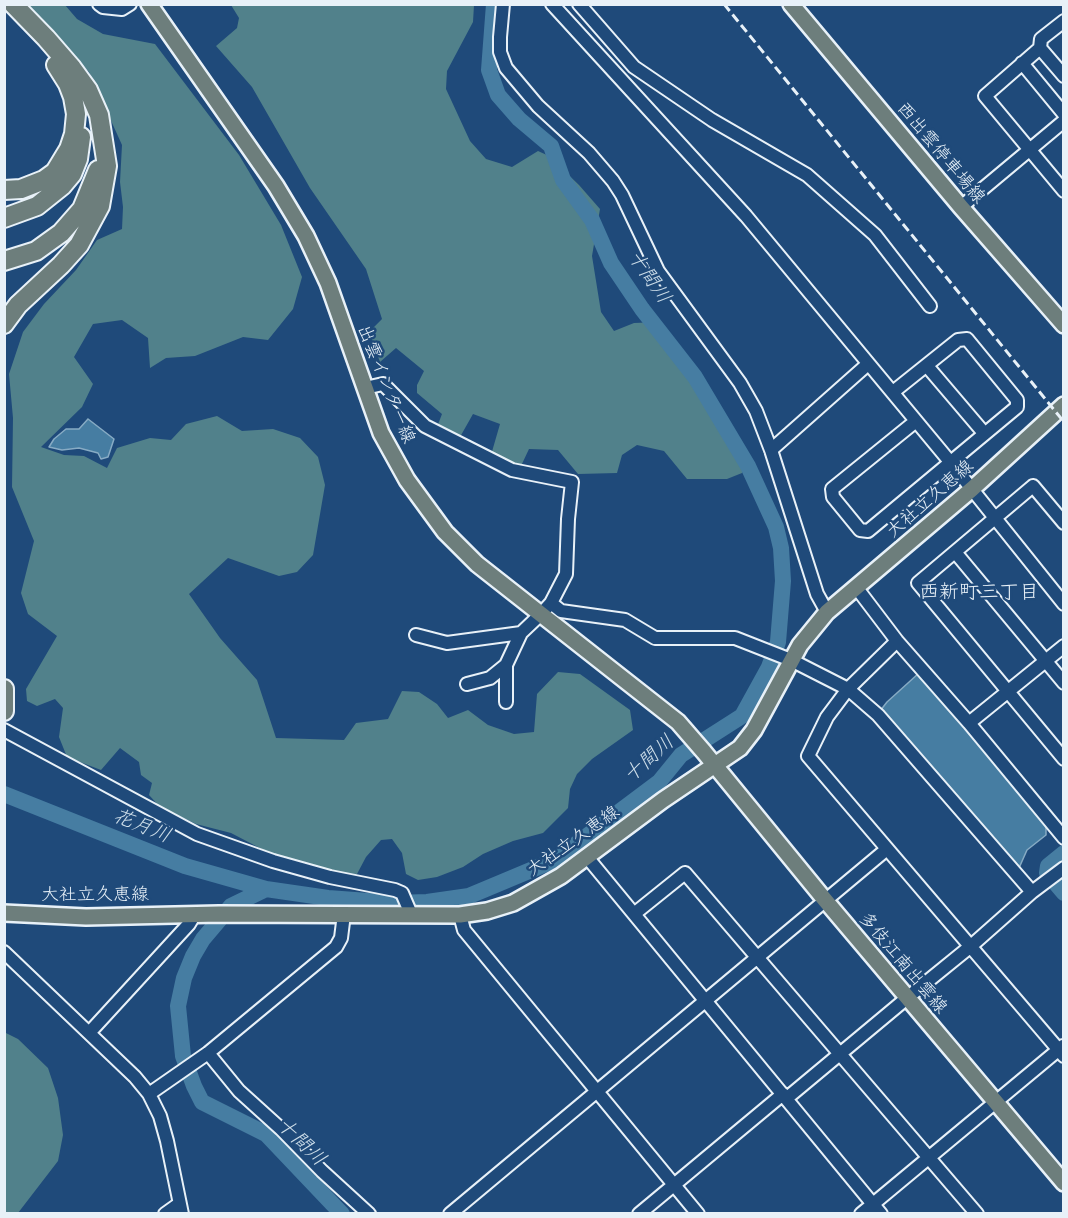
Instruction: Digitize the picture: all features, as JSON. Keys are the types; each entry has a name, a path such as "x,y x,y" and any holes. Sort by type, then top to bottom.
{"highway":[{"path":"4,324 18,305 79,245 100,206 107,166 99,115 88,90 46,38 13,4"},
{"path":"4,9 38,43 68,84 79,117 81,146 72,174 62,186 37,206 4,218"},
{"path":"4,190 21,189 44,180 63,161 74,134 76,114 73,97"},
{"path":"4,261 28,254 50,243 72,223 93,186 102,160 104,139"},
{"path":"4,689 4,711"}],"main road":[{"name":"出雲インター線","path":"149,4 276,186 306,236 328,283 381,433 406,480 445,531 477,564 546,609 678,722 715,765"},
{"name":"西出雲停車場線","path":"791,4 961,207 1064,325"},
{"name":"大社立久恵線","path":"4,913 86,917 195,914 460,915 487,911 513,903 561,876 663,800 740,747 754,730 791,660 827,612 972,489 1064,405"},
{"name":"多伎江南出雲線","path":"715,765 825,900 1064,1183"}],"street":[{"path":"99,4 103,7 122,9 130,4"},
{"path":"503,4 500,52 506,68 538,106 589,153 613,181 658,271 740,383 756,411 771,450 817,594 827,612"},
{"path":"552,4 746,216 951,463 1064,604"},
{"path":"579,4 634,67 712,120 807,175 875,235 930,306"},
{"path":"1064,21 1041,39 1041,48 1064,76"},
{"path":"1041,48 986,96 1064,192"},
{"path":"1022,63 1064,114"},
{"path":"961,207 1064,121"},
{"path":"892,392 958,340 967,339 1017,400 1017,407 868,531 860,530 832,497 832,489 916,421"},
{"path":"771,450 868,364"},
{"path":"927,366 984,433"},
{"path":"365,388 383,384 426,426 512,470 572,482 566,574 546,609 521,633 506,665 506,702"},
{"path":"1064,523 1033,486 918,583 1064,759"},
{"path":"955,552 1064,683"},
{"path":"856,587 897,641 969,723 1064,838"},
{"path":"546,609 625,620 656,638 735,638 791,660 848,689 878,715 1032,892"},
{"path":"416,635 447,643 521,633"},
{"path":"861,1214 995,1102 1062,1051 808,756 827,717 848,689 897,641"},
{"path":"969,723 1064,646"},
{"path":"467,684 490,678 506,665"},
{"path":"4,730 197,834 273,861 330,877 396,890 402,893 411,914"},
{"path":"450,1214 887,849"},
{"path":"587,857 881,1214"},
{"path":"634,914 685,873 977,1214"},
{"path":"639,1214 785,1096 840,1055 1032,892 1062,873"},
{"path":"89,1033 189,924 195,914"},
{"path":"149,1094 208,1053 336,947 341,938 344,914"},
{"path":"460,915 464,930 698,1214"},
{"path":"4,952 149,1094 160,1116 167,1141 181,1209 165,1214"},
{"path":"208,1053 239,1091 369,1214"}],"green space":[{"path":"21,5 65,5 77,19 103,34 155,44 239,155 281,225 302,277 293,309 268,340 243,337 195,356 166,358 150,368 148,338 122,320 93,324 74,357 93,384 82,407 41,447 64,455 84,456 107,468 117,448 150,438 171,440 186,424 217,416 242,431 273,429 300,438 318,457 325,485 313,555 297,572 279,576 228,558 189,594 220,638 257,680 276,738 344,740 356,723 388,719 402,691 419,692 437,704 448,718 468,710 488,725 514,734 534,732 537,694 558,672 580,674 630,710 633,730 592,759 577,774 570,789 568,808 543,833 513,841 483,854 463,867 437,877 418,880 406,874 402,853 392,839 381,840 366,857 357,874 341,873 277,857 231,833 196,824 159,806 149,795 152,783 141,775 139,762 120,748 101,770 67,757 59,737 63,708 55,699 37,706 27,701 26,689 57,636 28,614 21,593 34,541 12,487 13,418 9,374 23,332 44,304 76,270 97,240 122,229 123,207 120,182 122,145 89,72"},
{"path":"231,5 474,5 473,22 447,71 446,89 470,141 486,159 512,167 538,151 549,156 600,209 592,256 601,312 614,331 634,323 659,322 703,377 749,457 742,473 727,479 687,479 664,451 637,445 622,455 617,473 578,474 558,450 529,449 521,466 491,455 500,424 473,414 460,437 437,427 442,414 417,393 417,385 424,371 396,348 380,362 369,332 382,319 366,269 310,188 252,87 216,46 237,28 239,18"},
{"path":"4,1032 18,1039 48,1068 58,1098 63,1135 58,1161 18,1213 5,1213"}],"water":[{"path":"88,419 114,439 108,457 101,459 98,453 79,448 62,450 49,447 54,439 66,429 79,429"},
{"path":"919,673 1046,824 1046,835 1027,850 1019,868 880,711"}],"waterway":[{"name":"十間川","path":"4,794 185,866 266,889 328,898 395,903 427,902 469,896 555,860 659,782 681,755 742,716 769,667 778,642 783,581 781,548 776,527 748,466 695,377 642,309 611,263 592,220 563,180 551,146 519,119 498,95 489,70 494,4"},
{"path":"1064,853 1048,866 1047,873 1064,893"},
{"name":"十間川","path":"266,889 231,906 203,939 193,956 184,978 178,1006 183,1056 202,1102 266,1134 342,1214"}],"railway":[{"path":"724,4 1064,422"}],"district":[{"name":"西新町三丁目","path":"979,592"}],"water label":[{"name":"花月川","path":"142,826"}]}
